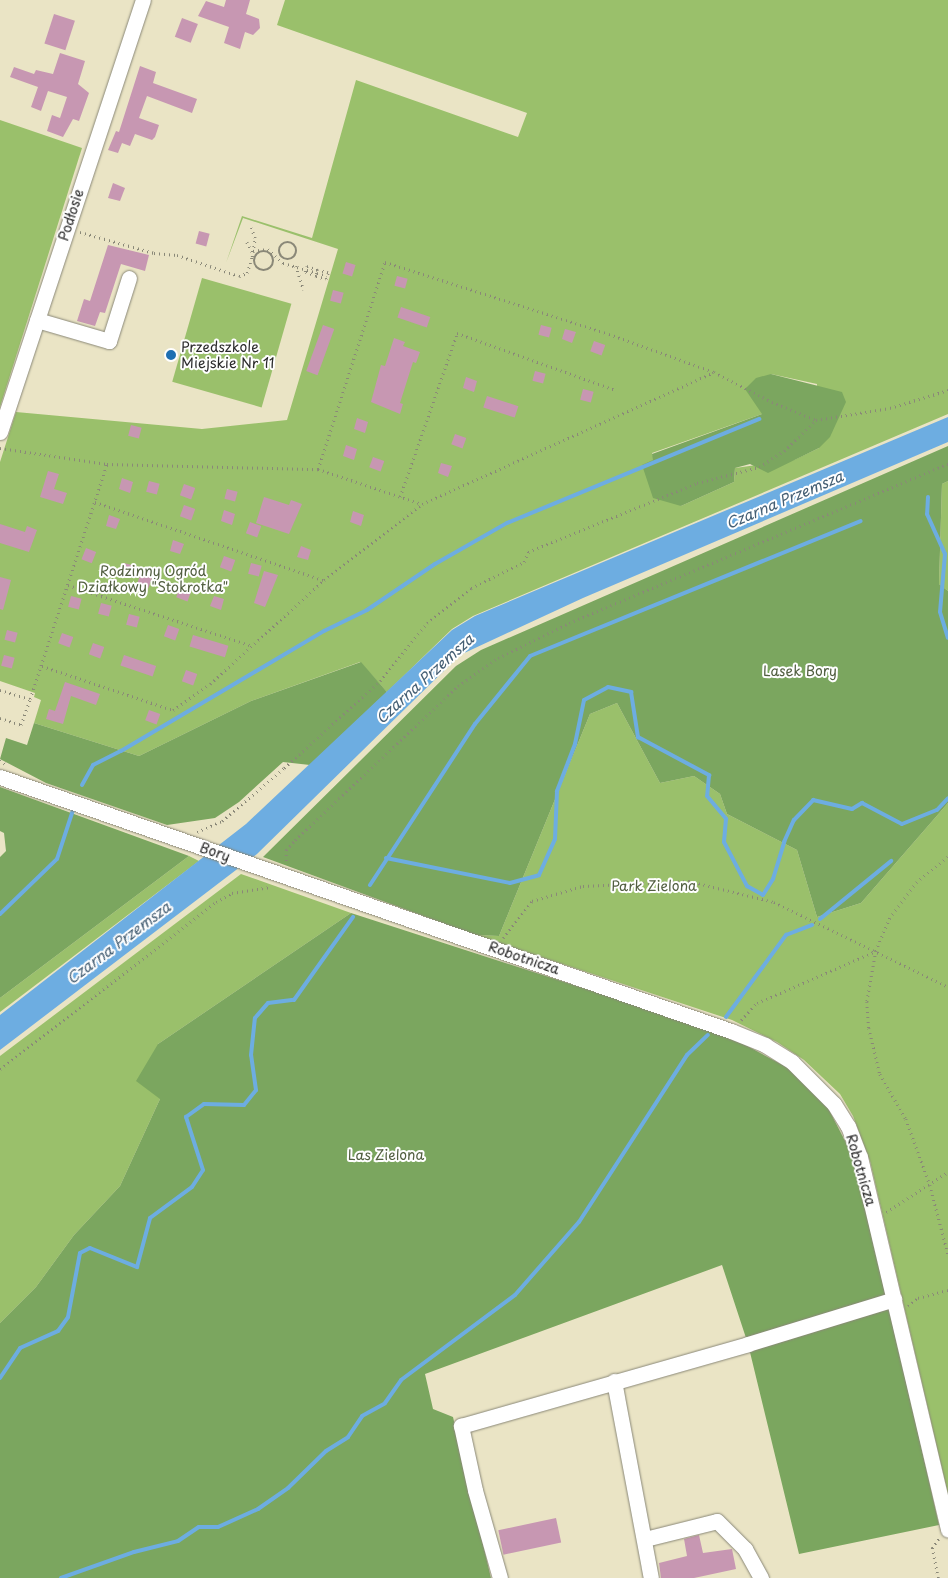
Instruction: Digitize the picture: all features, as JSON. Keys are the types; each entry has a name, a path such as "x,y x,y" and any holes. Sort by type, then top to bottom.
{"street":[{"name":"Podłosie","path":"0,432 143,0"},
{"path":"36,320 109,341 129,278"},
{"name":"Bory","path":"0,777 430,925"},
{"name":"Robotnicza","path":"430,925 766,1045 792,1062 834,1104 848,1126 860,1157 948,1530"},
{"path":"500,1578 475,1490 461,1426 614,1381 895,1304"},
{"path":"614,1381 651,1578"},
{"path":"645,1539 717,1521 745,1550 761,1578"}],"path":[{"path":"74,230 154,253 177,254 239,276 247,273 253,255 255,238 251,228"},
{"path":"247,242 258,269 264,271 272,266 273,260 267,252 253,255"},
{"path":"292,243 297,250 296,256 291,260 281,259 279,253 281,244 292,243"},
{"path":"253,255 268,250 296,266 327,276"},
{"path":"318,469 385,262 609,334 714,372 772,402 816,420 890,408 948,390"},
{"path":"296,266 304,290"},
{"path":"400,497 457,333 615,390"},
{"path":"42,666 173,710 210,684 324,580 422,504 714,372"},
{"path":"195,834 222,821 284,768 380,681 427,622 471,588 524,562 528,552 697,483 759,467 784,451 816,420"},
{"path":"0,448 107,464 318,469 422,504"},
{"path":"0,718 21,725 107,464"},
{"path":"0,1069 216,902 232,892 284,876 285,854 295,840 458,686 492,661 561,627 948,464"},
{"path":"95,502 324,580"},
{"path":"68,585 252,646"},
{"path":"0,690 30,700"},
{"path":"948,857 917,882 890,918 876,951 867,1002 868,1028 880,1074 906,1119 930,1184 948,1254"},
{"path":"496,948 532,901 583,886 689,881 774,902 948,987"},
{"path":"731,1031 757,1003 876,951"},
{"path":"875,1218 948,1172"},
{"path":"895,1304 907,1307 918,1298 948,1290"}],"green space":[{"name":"Rodzinny Ogród Działkowy \"Stokrotka\"","path":"285,0 948,0 948,414 473,616 452,629 387,692 360,662 251,701 139,756 34,723 41,700 34,697 35,693 0,681 0,462 16,412 202,429 287,420 338,249 243,218 226,263 242,216 312,238 356,80 518,137 527,113 277,25","holes":["771,374 817,384 819,448 794,460 735,468 734,482 681,506 642,466 654,460 652,453 762,414"]},
{"path":"0,120 82,148 0,407"},
{"path":"202,278 291,304 262,407 172,382"},
{"path":"771,374 842,392 846,402 830,437 819,448 768,473 750,464 735,468 734,482 681,506 653,498 642,465 653,460 652,454 762,414 745,389 756,378"},
{"name":"Lasek Bory","path":"948,446 948,481 942,484 939,584 948,591 948,803 861,903 817,917 797,850 727,814 720,794 694,776 660,783 617,703 590,714 499,936 475,935 263,857 456,666 481,650"},
{"path":"948,481 948,591 939,584 942,484"},
{"path":"361,662 387,692 310,765 283,762 239,802 215,818 167,825 46,783 0,759 6,738 27,745 34,723 139,756 251,701"},
{"name":"Park Zielona","path":"617,703 660,783 694,776 720,794 727,814 797,850 817,917 861,903 948,803 948,1494 870,1161 853,1116 840,1094 804,1060 777,1042 732,1020 475,935 499,936 590,714"},
{"path":"0,787 189,856 0,998 0,857 6,851 4,833 0,831"},
{"path":"189,856 199,861 0,1012 0,998"},
{"path":"241,874 351,913 158,1044 160,1099 120,1186 74,1235 36,1287 0,1323 0,1056"},
{"name":"Las Zielona","path":"351,913 725,1034 790,1069 827,1106 857,1164 939,1525 799,1554 748,1344 722,1265 425,1374 433,1409 453,1417 491,1578 0,1578 0,1323 36,1287 74,1235 120,1186 160,1099 136,1081 158,1044"}],"water":[{"name":"Czarna Przemsza","path":"948,417 948,442 583,598 460,655 257,854 0,1050 0,1015 246,824 452,630 475,616"}],"building":[{"path":"226,0 250,0 246,14 259,19 260,28 253,35 245,32 240,49 224,43 229,27 198,16 206,1 224,7"},
{"path":"54,14 75,21 65,50 44,43"},
{"path":"182,18 198,24 191,43 175,37"},
{"path":"60,53 85,61 78,84 89,93 79,121 73,119 63,137 47,131 52,115 60,118 67,97 48,91 41,111 31,107 38,87 10,77 14,67 34,74 36,70 53,74"},
{"path":"140,66 156,72 153,83 197,99 192,113 147,96 139,118 159,125 155,137 152,140 135,134 130,146 122,143 118,153 108,150 116,131 119,132"},
{"path":"113,183 125,188 120,201 108,198"},
{"path":"199,231 210,234 206,246 196,244"},
{"path":"108,245 149,255 145,271 121,264 105,313 100,312 95,326 77,321 84,299 90,301"},
{"path":"346,262 356,265 352,276 342,273"},
{"path":"397,276 408,279 405,289 394,286"},
{"path":"333,290 344,293 341,303 330,301"},
{"path":"401,307 430,317 427,327 397,317"},
{"path":"323,325 334,329 318,375 306,371"},
{"path":"541,325 552,328 549,338 538,335"},
{"path":"565,329 576,332 572,343 562,339"},
{"path":"394,338 405,342 403,346 420,352 416,363 413,362 400,403 403,404 400,414 371,402 381,365 385,366"},
{"path":"594,341 605,345 602,355 590,351"},
{"path":"535,371 546,374 543,384 532,381"},
{"path":"466,377 477,381 474,392 463,388"},
{"path":"583,389 594,392 591,402 580,400"},
{"path":"487,396 518,406 515,418 483,407"},
{"path":"357,418 368,422 365,433 354,429"},
{"path":"131,425 142,428 139,438 128,436"},
{"path":"455,434 466,438 463,448 451,444"},
{"path":"346,445 357,449 354,460 343,456"},
{"path":"373,457 384,461 381,471 369,467"},
{"path":"441,463 452,466 448,477 438,473"},
{"path":"48,471 59,474 54,489 67,493 63,504 40,497"},
{"path":"122,478 133,482 130,493 119,489"},
{"path":"149,481 160,484 157,494 146,492"},
{"path":"184,484 195,488 191,499 180,495"},
{"path":"227,489 238,492 235,502 224,499"},
{"path":"264,497 289,505 291,500 302,504 289,534 256,523"},
{"path":"184,505 195,509 191,520 180,516"},
{"path":"224,510 235,514 232,525 221,521"},
{"path":"353,511 364,515 361,526 350,522"},
{"path":"109,515 120,519 116,529 106,526"},
{"path":"250,522 261,526 257,537 246,533"},
{"path":"0,524 25,532 27,526 37,530 29,552 0,543"},
{"path":"173,540 184,544 180,554 170,551"},
{"path":"301,546 311,550 308,560 297,557"},
{"path":"86,548 96,552 92,563 82,559"},
{"path":"224,556 235,560 231,571 220,567"},
{"path":"124,563 135,566 132,576 121,574"},
{"path":"251,563 262,566 259,576 248,574"},
{"path":"264,571 278,575 265,607 254,603"},
{"path":"141,573 152,577 148,588 137,584"},
{"path":"0,577 11,580 3,610 0,609"},
{"path":"180,587 191,591 188,601 176,597"},
{"path":"71,596 82,599 79,609 68,607"},
{"path":"214,596 224,599 221,610 210,606"},
{"path":"101,603 112,606 109,616 98,614"},
{"path":"129,614 140,617 137,627 126,625"},
{"path":"168,625 179,629 175,640 164,636"},
{"path":"7,630 18,633 15,643 4,640"},
{"path":"62,633 73,637 70,647 58,643"},
{"path":"193,635 228,646 225,657 189,646"},
{"path":"93,643 104,647 100,658 89,654"},
{"path":"4,655 15,658 12,668 1,666"},
{"path":"124,655 156,666 153,676 120,665"},
{"path":"186,670 197,674 193,685 182,681"},
{"path":"65,682 100,694 96,705 71,696 63,724 46,719 49,709 55,711"},
{"path":"149,710 160,714 157,724 145,720"},
{"path":"556,1518 561,1542 503,1555 498,1530"},
{"path":"699,1535 703,1553 732,1549 736,1569 694,1578 661,1578 659,1563 687,1556 684,1539"}],"waterway":[{"path":"82,785 93,765 121,751 324,631 367,610 435,564 507,523 759,419"},
{"path":"928,497 927,514 945,554 940,612 948,638"},
{"path":"370,885 475,724 530,656 860,521"},
{"path":"386,858 510,883 539,875 555,839 557,791 575,744 584,700 608,687 631,692 638,737 709,775 707,796 726,819 724,842 747,886 763,895 773,879 784,842 794,820 813,800 852,809 862,803 902,824 937,810 948,798"},
{"path":"0,914 57,859 73,810"},
{"path":"820,919 891,861"},
{"path":"0,1378 20,1348 58,1331 68,1317 80,1253 90,1248 137,1267 150,1218 192,1187 203,1170 186,1117 204,1104 244,1105 256,1090 251,1055 255,1018 268,1003 294,1000 353,917"},
{"path":"726,1017 786,935 812,925"},
{"path":"61,1578 134,1552 178,1541 199,1527 218,1527 258,1509 288,1488 326,1451 348,1437 362,1416 385,1403 401,1380 515,1295 579,1222 687,1055 708,1035"}],"place":[{"name":"Przedszkole Miejskie Nr 11","path":"171,355"}]}
